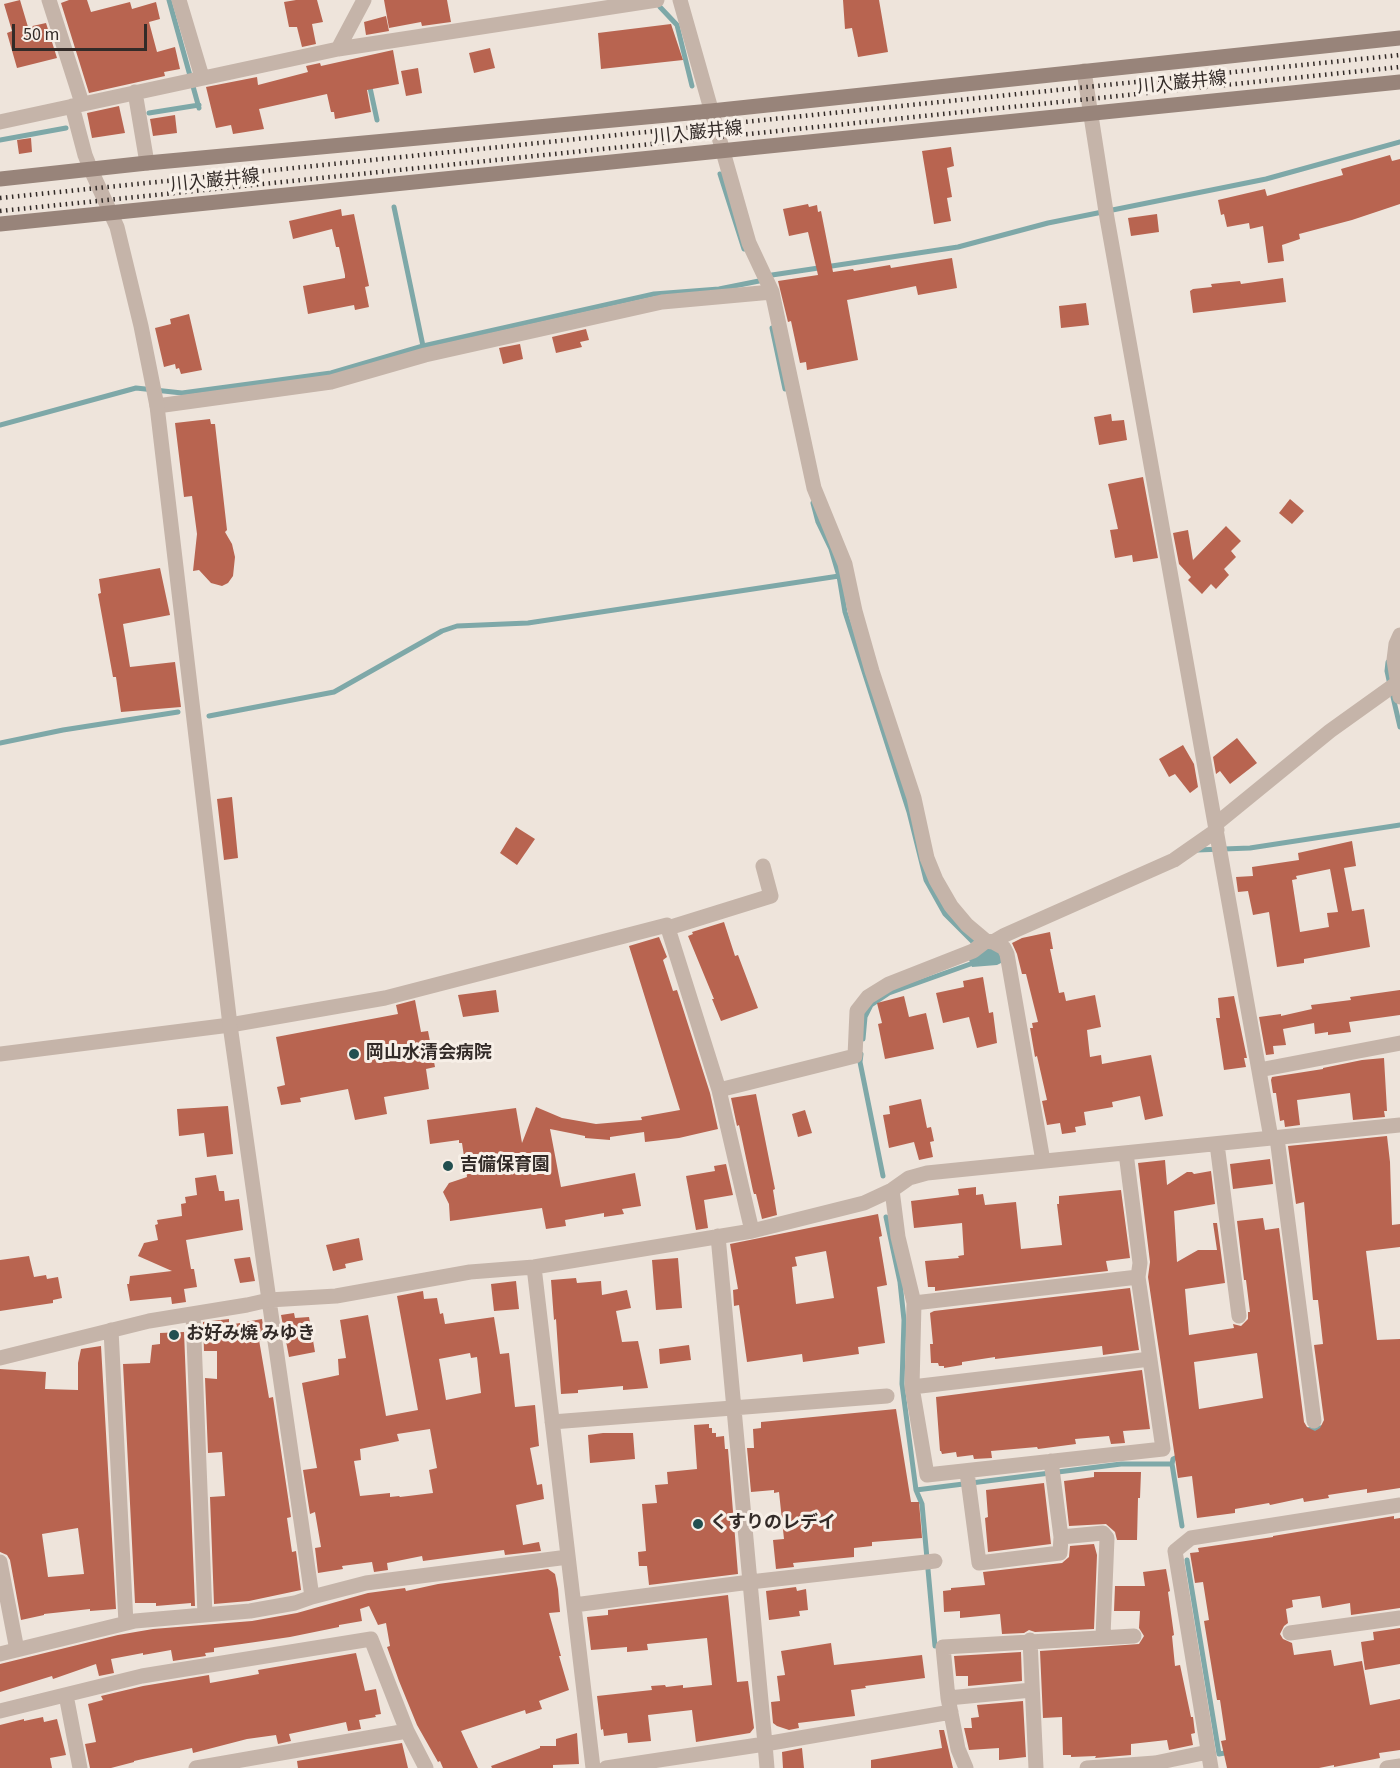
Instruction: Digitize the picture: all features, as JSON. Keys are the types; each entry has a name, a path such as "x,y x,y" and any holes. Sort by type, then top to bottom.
{"main road":[{"name":"川入巌井線","path":"0,179 147,163 711,111 1400,38"},
{"name":"川入巌井線","path":"0,224 1400,82"}],"street":[{"path":"49,0 77,105 85,155 117,228 136,304 156,402 230,1025 312,1597"},
{"path":"179,0 195,79"},
{"path":"338,49 364,0"},
{"path":"0,122 338,49 657,0"},
{"path":"680,0 749,243 765,287 814,488 845,564 855,611 872,670 914,798 927,858 951,906 989,945 1007,954 1043,1161"},
{"path":"1084,71 1106,212 1259,1070 1274,1138 1314,1421"},
{"path":"135,92 147,163"},
{"path":"156,402 331,382 425,354 662,302 765,287"},
{"path":"719,1090 855,1056 857,1011 868,997 889,984 989,945 1005,935 1174,860 1330,731 1395,689 1394,660 1400,635"},
{"path":"668,928 771,896 763,866"},
{"path":"0,1054 230,1025 385,998 667,925 719,1090 752,1231"},
{"path":"1259,1070 1400,1043"},
{"path":"0,1358 149,1321 269,1300 336,1296 470,1272 534,1267 752,1231 864,1203 892,1190 909,1178 927,1173 1400,1125"},
{"path":"1217,1144 1239,1316"},
{"path":"892,1190 898,1237 914,1303 912,1387 927,1475 968,1479 1052,1469 1163,1449 1138,1277 1140,1263 1126,1153"},
{"path":"718,1236 767,1768"},
{"path":"534,1267 594,1768"},
{"path":"914,1303 1138,1277"},
{"path":"193,1314 205,1615"},
{"path":"111,1330 126,1623"},
{"path":"912,1387 1150,1359"},
{"path":"552,1422 887,1396"},
{"path":"968,1479 979,1563 1060,1553 1061,1537 1052,1469"},
{"path":"1211,1768 1175,1551 1191,1538 1400,1504"},
{"path":"1061,1537 1103,1533 1107,1538 1103,1636"},
{"path":"0,1654 126,1623 250,1611 295,1603 366,1583 568,1557"},
{"path":"574,1605 930,1561"},
{"path":"0,1562 17,1650"},
{"path":"1290,1633 1400,1618"},
{"path":"966,1768 958,1749 943,1647 1030,1640 1134,1636"},
{"path":"0,1711 142,1676 371,1639 407,1731 426,1768"},
{"path":"1030,1640 1036,1768"},
{"path":"606,1768 765,1744 1032,1690"},
{"path":"66,1695 80,1768"},
{"path":"196,1768 407,1731"},
{"path":"1087,1768 1155,1763 1208,1752"},
{"path":"1388,1768 1400,1766"}],"water":[{"path":"988,946 999,952 1003,962 997,965 972,967 969,960"}],"building":[{"path":"20,0 28,27 46,23 57,58 17,68 7,33 12,31 4,4"},
{"path":"69,0 87,0 91,12 130,2 132,9 156,2 160,19 149,22 157,52 175,47 180,69 164,72 165,76 89,93 61,3"},
{"path":"317,0 323,22 312,24 316,44 302,47 297,27 289,27 284,2"},
{"path":"384,0 447,0 451,22 422,26 421,22 389,28"},
{"path":"843,0 879,0 888,52 858,57 852,28 845,29"},
{"path":"386,16 389,31 366,35 364,22"},
{"path":"671,24 683,60 601,69 598,33"},
{"path":"490,48 495,68 474,73 469,53"},
{"path":"393,50 399,84 367,90 371,112 335,119 327,94 259,109 264,129 233,134 231,125 216,128 206,87 257,77 258,85 308,72 306,66 320,63 321,66"},
{"path":"418,68 422,93 406,96 401,71"},
{"path":"119,106 125,133 92,138 87,113"},
{"path":"175,115 177,133 153,136 150,119"},
{"path":"31,138 32,152 19,154 17,140"},
{"path":"951,147 954,166 947,168 952,197 947,198 951,221 934,224 922,151"},
{"path":"1390,155 1392,161 1400,159 1400,204 1299,234 1300,239 1282,245 1284,261 1268,263 1263,226 1250,229 1249,223 1227,227 1224,214 1221,215 1218,200 1265,189 1267,196 1343,175 1341,169"},
{"path":"808,204 809,207 817,205 818,212 821,211 833,272 890,265 891,268 952,258 957,288 918,295 916,286 847,300 858,360 807,370 806,362 800,363 791,321 788,322 778,281 818,275 808,232 789,236 783,209"},
{"path":"341,209 342,216 354,214 369,286 365,287 369,307 355,310 354,305 308,314 303,286 345,278 345,275 339,247 336,247 332,229 293,239 289,221"},
{"path":"1157,214 1159,232 1131,236 1128,218"},
{"path":"1283,278 1286,302 1193,313 1190,291 1193,289 1212,287 1211,284 1240,281 1241,284"},
{"path":"1086,303 1089,325 1061,328 1059,306"},
{"path":"189,314 202,370 181,374 175,364 164,367 155,328 171,324 170,319"},
{"path":"586,329 589,340 580,342 582,347 556,353 552,337"},
{"path":"520,344 523,359 503,364 499,348"},
{"path":"1111,414 1112,421 1124,420 1127,440 1099,445 1094,417"},
{"path":"210,419 211,424 215,424 227,530 225,532 232,544 235,557 233,576 228,583 222,586 211,583 199,570 193,571 197,534 192,496 184,497 175,423"},
{"path":"1143,477 1158,558 1133,562 1132,555 1115,558 1110,530 1118,529 1108,484"},
{"path":"1290,499 1304,511 1292,524 1279,513"},
{"path":"1226,526 1241,541 1231,551 1236,557 1224,569 1229,575 1216,589 1211,584 1202,594 1188,580 1191,577 1179,564 1173,533 1188,530 1193,560"},
{"path":"160,568 170,615 123,624 130,667 175,662 181,707 121,712 98,594 101,593 99,579"},
{"path":"1237,738 1257,763 1230,784 1220,771 1216,774 1213,757"},
{"path":"1183,745 1194,764 1198,787 1190,793 1175,774 1169,777 1159,759"},
{"path":"232,797 238,858 224,860 217,799"},
{"path":"516,827 535,839 517,865 500,853"},
{"path":"1352,841 1356,866 1344,868 1352,911 1364,909 1370,947 1304,959 1304,963 1277,967 1269,912 1253,915 1248,891 1238,892 1236,877 1253,876 1252,867 1299,860 1298,853","holes":["1330,869 1338,912 1327,913 1329,927 1300,932 1292,880 1297,879 1296,876"]},
{"path":"724,922 735,956 738,955 758,1008 721,1021 688,936 693,934 692,932"},
{"path":"1050,932 1053,949 1050,949 1059,993 1064,992 1066,1001 1095,995 1101,1027 1087,1030 1090,1057 1101,1055 1102,1064 1151,1055 1163,1116 1145,1120 1140,1096 1112,1102 1113,1107 1084,1112 1086,1125 1075,1127 1076,1132 1062,1134 1060,1123 1047,1125 1042,1101 1047,1100 1030,1028 1033,1028 1032,1023 1038,1022 1026,974 1022,974 1012,943 1022,938"},
{"path":"659,937 667,957 663,960 673,991 677,990 710,1093 718,1129 679,1138 645,1142 644,1132 610,1137 610,1140 585,1138 585,1136 550,1129 561,1187 635,1173 641,1206 622,1209 624,1214 604,1217 604,1213 565,1220 566,1226 546,1229 542,1208 450,1221 449,1204 443,1192 449,1183 467,1177 462,1143 459,1143 459,1140 430,1144 427,1120 516,1108 522,1143 536,1107 562,1118 596,1124 642,1120 641,1117 680,1110 629,946"},
{"path":"983,977 989,1013 993,1012 997,1043 977,1048 969,1017 943,1023 936,993 964,987 963,981"},
{"path":"496,990 499,1012 463,1017 458,995"},
{"path":"1400,990 1400,1015 1349,1022 1351,1032 1328,1035 1328,1032 1315,1034 1314,1023 1283,1029 1286,1045 1273,1046 1274,1054 1266,1055 1259,1017 1281,1014 1281,1016 1312,1009 1311,1005"},
{"path":"904,996 909,1017 926,1013 934,1049 885,1059 878,1024 882,1023 877,1003"},
{"path":"1234,996 1247,1058 1244,1058 1246,1067 1224,1070 1216,1018 1220,1018 1218,998"},
{"name":"岡山水清会病院","path":"415,1000 421,1032 428,1031 435,1067 426,1069 429,1089 384,1097 387,1114 355,1120 348,1089 300,1098 301,1102 281,1105 277,1087 285,1085 276,1037 398,1014 396,1005"},
{"path":"1384,1058 1387,1111 1384,1111 1385,1117 1353,1120 1350,1093 1297,1100 1300,1125 1285,1127 1284,1120 1280,1121 1276,1093 1273,1093 1272,1077"},
{"path":"756,1094 775,1189 773,1190 777,1215 762,1219 731,1098"},
{"path":"921,1099 927,1128 931,1127 934,1141 930,1142 933,1157 919,1160 914,1142 889,1148 883,1115 890,1114 889,1106"},
{"path":"228,1106 233,1154 207,1157 204,1133 179,1136 177,1109"},
{"path":"805,1110 812,1133 798,1137 792,1114"},
{"path":"1387,1136 1392,1225 1400,1224 1400,1247 1366,1251 1377,1340 1400,1339 1400,1488 1367,1493 1367,1489 1328,1495 1329,1498 1304,1502 1303,1498 1270,1505 1269,1503 1235,1509 1235,1513 1197,1518 1192,1476 1178,1478 1148,1277 1150,1262 1138,1163 1165,1160 1167,1185 1187,1172 1194,1174 1211,1171 1215,1204 1174,1211 1177,1262 1198,1250 1217,1250 1213,1223 1217,1223 1225,1283 1185,1289 1189,1335 1234,1328 1233,1324 1241,1326 1248,1319 1248,1312 1250,1312 1237,1221 1263,1218 1265,1230 1279,1228 1304,1422 1307,1427 1315,1431 1320,1428 1324,1420 1314,1345 1323,1344 1318,1300 1313,1300 1304,1202 1296,1204 1288,1146","holes":["1257,1353 1263,1398 1199,1409 1194,1362"]},
{"path":"1270,1159 1273,1184 1233,1189 1230,1164"},
{"path":"726,1164 733,1195 704,1200 708,1228 696,1230 686,1176 715,1171 714,1166"},
{"path":"216,1175 219,1191 224,1191 225,1201 239,1199 243,1230 186,1240 197,1287 184,1289 186,1302 172,1304 171,1297 130,1301 127,1284 129,1284 130,1276 172,1271 138,1256 144,1243 158,1240 155,1225 158,1224 157,1220 182,1216 181,1204 186,1203 185,1197 197,1195 195,1178"},
{"path":"976,1187 976,1195 983,1194 985,1205 1016,1202 1021,1249 1062,1245 1057,1204 1059,1204 1059,1196 1121,1190 1130,1258 1106,1261 1108,1271 935,1291 935,1287 928,1287 925,1261 959,1258 958,1256 964,1255 962,1223 914,1228 911,1201 959,1195 958,1189"},
{"path":"878,1214 882,1236 879,1237 887,1285 877,1287 885,1343 858,1347 859,1354 803,1362 802,1354 747,1362 739,1305 734,1306 733,1290 738,1289 730,1244","holes":["826,1251 834,1298 796,1304 792,1267 797,1266 795,1257"]},
{"path":"359,1238 363,1260 345,1264 346,1268 333,1271 326,1245"},
{"path":"29,1256 34,1277 46,1275 47,1279 58,1277 62,1298 53,1300 53,1303 0,1311 0,1260"},
{"path":"250,1257 255,1281 240,1283 234,1259"},
{"path":"678,1258 682,1308 656,1310 652,1260"},
{"path":"576,1278 577,1283 601,1281 602,1295 627,1290 631,1308 616,1311 622,1342 638,1341 648,1388 623,1390 623,1386 561,1394 551,1280"},
{"path":"516,1281 519,1309 494,1311 491,1284"},
{"path":"1130,1288 1139,1350 1103,1355 1102,1346 995,1359 995,1357 962,1362 962,1365 944,1368 938,1363 931,1363 930,1344 933,1344 930,1313 934,1311"},
{"path":"423,1291 424,1299 437,1298 440,1314 443,1313 445,1324 494,1317 500,1354 509,1353 515,1407 535,1405 539,1446 530,1448 537,1485 542,1484 544,1499 516,1505 523,1545 539,1542 541,1551 505,1555 504,1550 423,1561 422,1556 387,1563 388,1570 374,1572 372,1562 342,1566 343,1569 318,1573 315,1548 321,1547 315,1512 310,1514 303,1470 317,1468 302,1383 339,1375 338,1359 346,1358 340,1320 368,1315 386,1416 418,1410 397,1296","holes":["470,1353 471,1358 477,1357 481,1393 446,1400 439,1359","430,1429 437,1468 429,1470 433,1493 400,1497 390,1497 390,1493 360,1496 354,1461 361,1460 360,1449 399,1441 397,1434"]},
{"path":"294,1313 295,1318 309,1317 315,1352 289,1357 281,1315"},
{"path":"229,1319 229,1325 262,1319 265,1339 259,1340 269,1398 273,1397 291,1517 287,1518 292,1552 296,1551 301,1590 249,1601 214,1604 210,1497 225,1496 222,1452 208,1453 205,1378 217,1379 217,1351 204,1351 203,1322"},
{"path":"184,1332 195,1606 191,1606 191,1603 156,1606 156,1603 135,1603 123,1364 150,1363 152,1345 160,1344 160,1333"},
{"path":"689,1345 691,1360 660,1364 659,1349"},
{"path":"101,1346 116,1609 90,1611 90,1609 44,1614 21,1620 10,1560 7,1555 0,1552 0,1369 46,1372 45,1389 78,1390 78,1363 81,1349","holes":["78,1528 84,1574 48,1577 42,1534"]},
{"path":"1142,1370 1150,1429 1123,1431 1125,1443 1111,1444 1109,1436 1075,1439 1076,1444 1038,1449 1037,1447 991,1451 992,1458 974,1459 973,1455 957,1457 956,1452 942,1454 940,1451 936,1397"},
{"path":"896,1409 911,1502 919,1502 922,1538 872,1542 872,1546 854,1548 854,1557 793,1563 794,1567 776,1569 773,1540 784,1539 779,1492 774,1493 774,1490 751,1492 747,1448 754,1448 753,1429 761,1428 761,1422"},
{"path":"709,1424 712,1433 716,1433 716,1437 724,1436 725,1449 728,1449 738,1574 649,1585 647,1566 639,1566 638,1552 646,1551 642,1504 657,1503 655,1485 668,1484 667,1472 697,1469 694,1425"},
{"path":"633,1433 635,1459 590,1463 588,1435"},
{"path":"1094,1472 1141,1472 1137,1540 1117,1540 1115,1532 1106,1524 1069,1526 1064,1481 1094,1477"},
{"path":"1044,1483 1051,1544 988,1552 985,1518 988,1517 986,1490"},
{"path":"1394,1516 1394,1519 1400,1518 1400,1608 1351,1615 1350,1603 1322,1608 1320,1596 1292,1600 1293,1607 1286,1609 1288,1623 1280,1634 1283,1639 1292,1643 1294,1655 1331,1650 1334,1666 1362,1661 1370,1705 1400,1699 1400,1750 1379,1753 1380,1758 1334,1767 1334,1765 1319,1768 1227,1768 1221,1741 1226,1740 1220,1700 1217,1700 1204,1621 1209,1620 1203,1582 1195,1583 1190,1553 1199,1552 1198,1548"},
{"path":"1094,1544 1097,1555 1094,1629 1035,1632 1029,1630 1024,1633 1002,1634 1000,1614 960,1618 960,1611 944,1612 943,1591 951,1590 951,1588 985,1585 983,1572 1062,1563 1069,1557 1070,1546"},
{"path":"548,1569 555,1574 560,1612 549,1613 569,1690 539,1701 542,1709 526,1714 525,1710 461,1731 478,1768 443,1768 440,1761 438,1762 417,1725 399,1681 387,1647 390,1646 386,1623 378,1625 369,1606 360,1609 362,1621 339,1625 339,1627 214,1648 214,1652 205,1653 206,1656 173,1661 171,1650 111,1659 114,1673 99,1676 96,1664 53,1679 52,1676 0,1692 0,1664 118,1635 153,1629 252,1621 297,1613 368,1593 405,1588 406,1591 438,1584"},
{"path":"1166,1569 1170,1591 1168,1592 1174,1635 1172,1636 1175,1666 1180,1665 1191,1717 1193,1717 1195,1733 1191,1734 1193,1745 1169,1750 1167,1740 1131,1744 1131,1755 1095,1758 1096,1756 1063,1755 1062,1717 1043,1718 1040,1651 1139,1644 1144,1636 1139,1628 1140,1611 1114,1611 1115,1586 1145,1586 1143,1572"},
{"path":"796,1587 797,1591 806,1589 808,1610 799,1611 800,1616 769,1620 766,1591"},
{"path":"728,1595 737,1682 748,1681 754,1728 750,1733 696,1742 692,1710 648,1715 651,1741 628,1743 627,1733 604,1736 603,1729 601,1730 597,1696 652,1690 651,1686 683,1685 683,1688 712,1685 707,1638 647,1644 648,1650 627,1652 627,1647 591,1650 587,1617 608,1615 608,1610"},
{"path":"1400,1628 1400,1664 1365,1670 1361,1642 1374,1640 1373,1632"},
{"path":"831,1643 834,1665 922,1655 925,1678 851,1690 855,1716 798,1723 799,1728 789,1730 777,1726 773,1723 771,1702 780,1701 777,1676 785,1675 781,1651"},
{"path":"1021,1652 1022,1681 968,1686 968,1676 956,1676 954,1656"},
{"path":"356,1653 365,1691 376,1689 381,1714 359,1720 361,1729 348,1731 346,1722 289,1734 291,1741 278,1744 276,1735 247,1739 193,1753 192,1748 111,1768 90,1768 85,1744 96,1742 88,1704 103,1700 101,1696 209,1675 210,1683 259,1674 258,1670"},
{"path":"1023,1701 1026,1757 999,1760 999,1748 969,1750 964,1728 972,1728 971,1718 979,1717 977,1705"},
{"path":"43,1717 44,1722 57,1719 66,1755 50,1758 52,1768 0,1768 0,1725"},
{"path":"939,1730 944,1730 953,1768 871,1768 871,1760 942,1748"},
{"path":"577,1733 579,1764 553,1765 553,1768 492,1768 491,1766 540,1748 540,1746 556,1746 556,1739"},
{"path":"402,1743 408,1768 298,1768 297,1761"},
{"path":"802,1748 804,1768 783,1768 782,1752"}],"waterway":[{"path":"169,0 199,108"},
{"path":"660,7 677,25 692,86"},
{"path":"369,83 377,120"},
{"path":"149,113 199,105"},
{"path":"0,140 66,128"},
{"path":"0,425 136,388 182,393 331,373 423,346 654,294 719,289 759,281 772,275 958,247 1048,223 1266,179 1400,142"},
{"path":"720,174 744,249"},
{"path":"394,207 423,346"},
{"path":"772,328 785,389"},
{"path":"813,503 818,522 831,549 839,576 845,612 909,812 926,880 945,914 978,947"},
{"path":"209,716 334,692 442,631 457,626 528,623 839,576"},
{"path":"1388,662 1390,685"},
{"path":"1393,697 1400,727"},
{"path":"0,743 63,730 178,712"},
{"path":"1197,850 1250,848 1400,825"},
{"path":"863,1039 865,1017 871,1005 889,993 976,962"},
{"path":"861,1054 860,1062 883,1176"},
{"path":"886,1217 900,1282 904,1320 902,1384 916,1490 922,1504 935,1646"},
{"path":"1307,1430 1327,1427"},
{"path":"1180,1456 1173,1459 1172,1464 1182,1526"},
{"path":"916,1490 1121,1464 1172,1464"},
{"path":"1187,1560 1219,1754 1231,1752"}],"railway":[{"path":"0,198 1400,55"},
{"path":"0,211 1400,67"}],"place":[{"name":"岡山水清会病院","path":"354,1054"},
{"name":"吉備保育園","path":"448,1166"},
{"name":"お好み焼 みゆき","path":"174,1335"},
{"name":"くすりのレデイ","path":"698,1524"}]}
